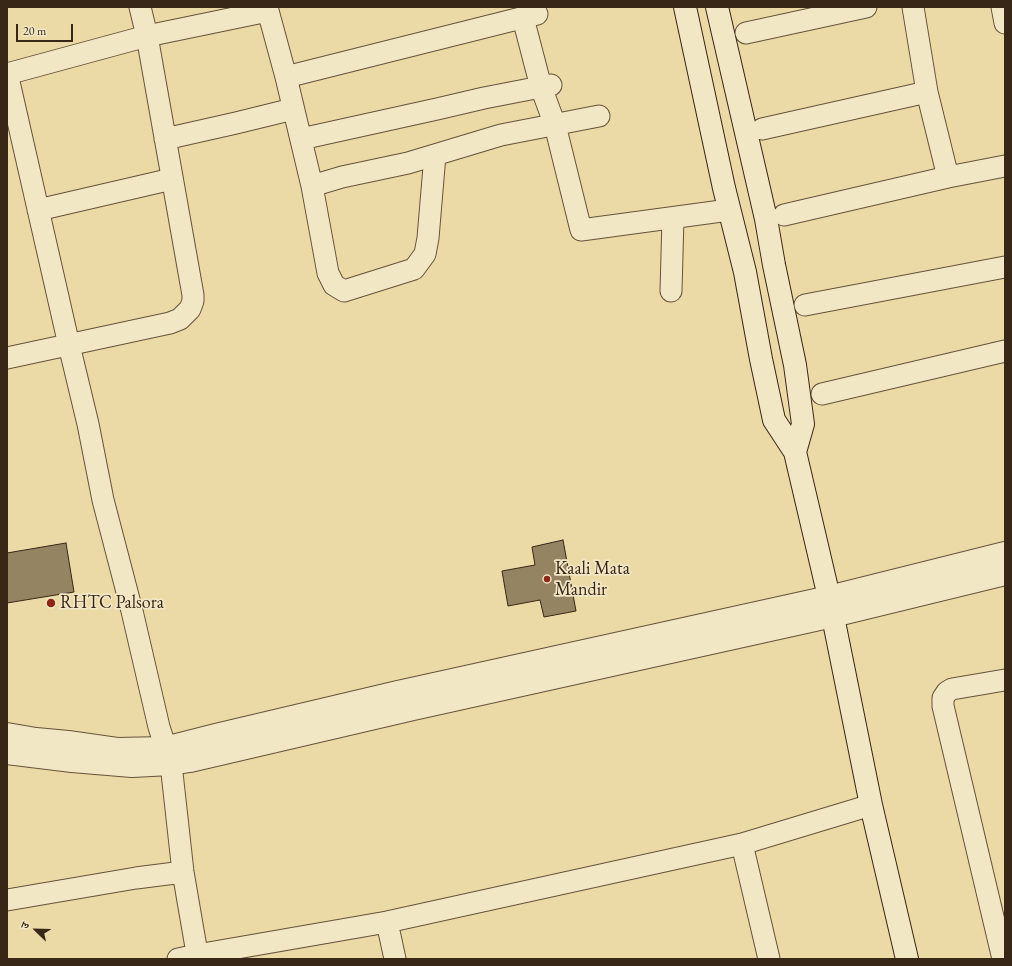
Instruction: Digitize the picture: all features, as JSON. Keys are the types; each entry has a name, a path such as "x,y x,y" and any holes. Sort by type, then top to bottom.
{"main road":[{"path":"685,7 729,210 745,272 774,420 796,452 831,607 871,805 907,959"},
{"path":"717,7 766,219 795,365 803,424 796,452"},
{"path":"831,607 1005,553"},
{"path":"7,734 190,760 413,709 831,607 1005,574"},
{"path":"7,753 72,761 132,766 168,756"}],"street":[{"path":"7,358 170,324 180,319 190,309 193,301 193,295 147,36 140,7"},
{"path":"746,33 866,7"},
{"path":"913,7 927,92 948,177"},
{"path":"1002,7 1005,23"},
{"path":"435,155 428,238 425,254 414,269 344,291 334,285 328,273 312,186 286,78 267,9 147,36 7,74 88,424 103,500 132,611 159,727 168,756 183,872 191,958 387,922 742,844 871,805"},
{"path":"286,78 520,15 546,86 581,230 729,210"},
{"path":"301,139 484,98 546,86"},
{"path":"762,129 927,92"},
{"path":"165,139 293,109"},
{"path":"312,186 342,177 408,163 501,135 599,116"},
{"path":"784,215 948,177 1005,168"},
{"path":"38,210 172,179"},
{"path":"670,291 673,218"},
{"path":"805,305 1005,267"},
{"path":"822,394 1005,351"},
{"path":"1003,959 1000,926 943,706 943,698 947,692 952,689 1005,680"},
{"path":"742,844 769,959"},
{"path":"7,900 136,878 183,872"},
{"path":"387,922 395,959"}],"building":[{"path":"563,540 576,611 544,617 540,600 508,606 502,571 535,565 532,547"},
{"path":"66,543 74,592 7,603 7,553"}],"place":[{"name":"Kaali Mata Mandir","path":"547,579"},
{"name":"RHTC Palsora","path":"51,603"}]}
